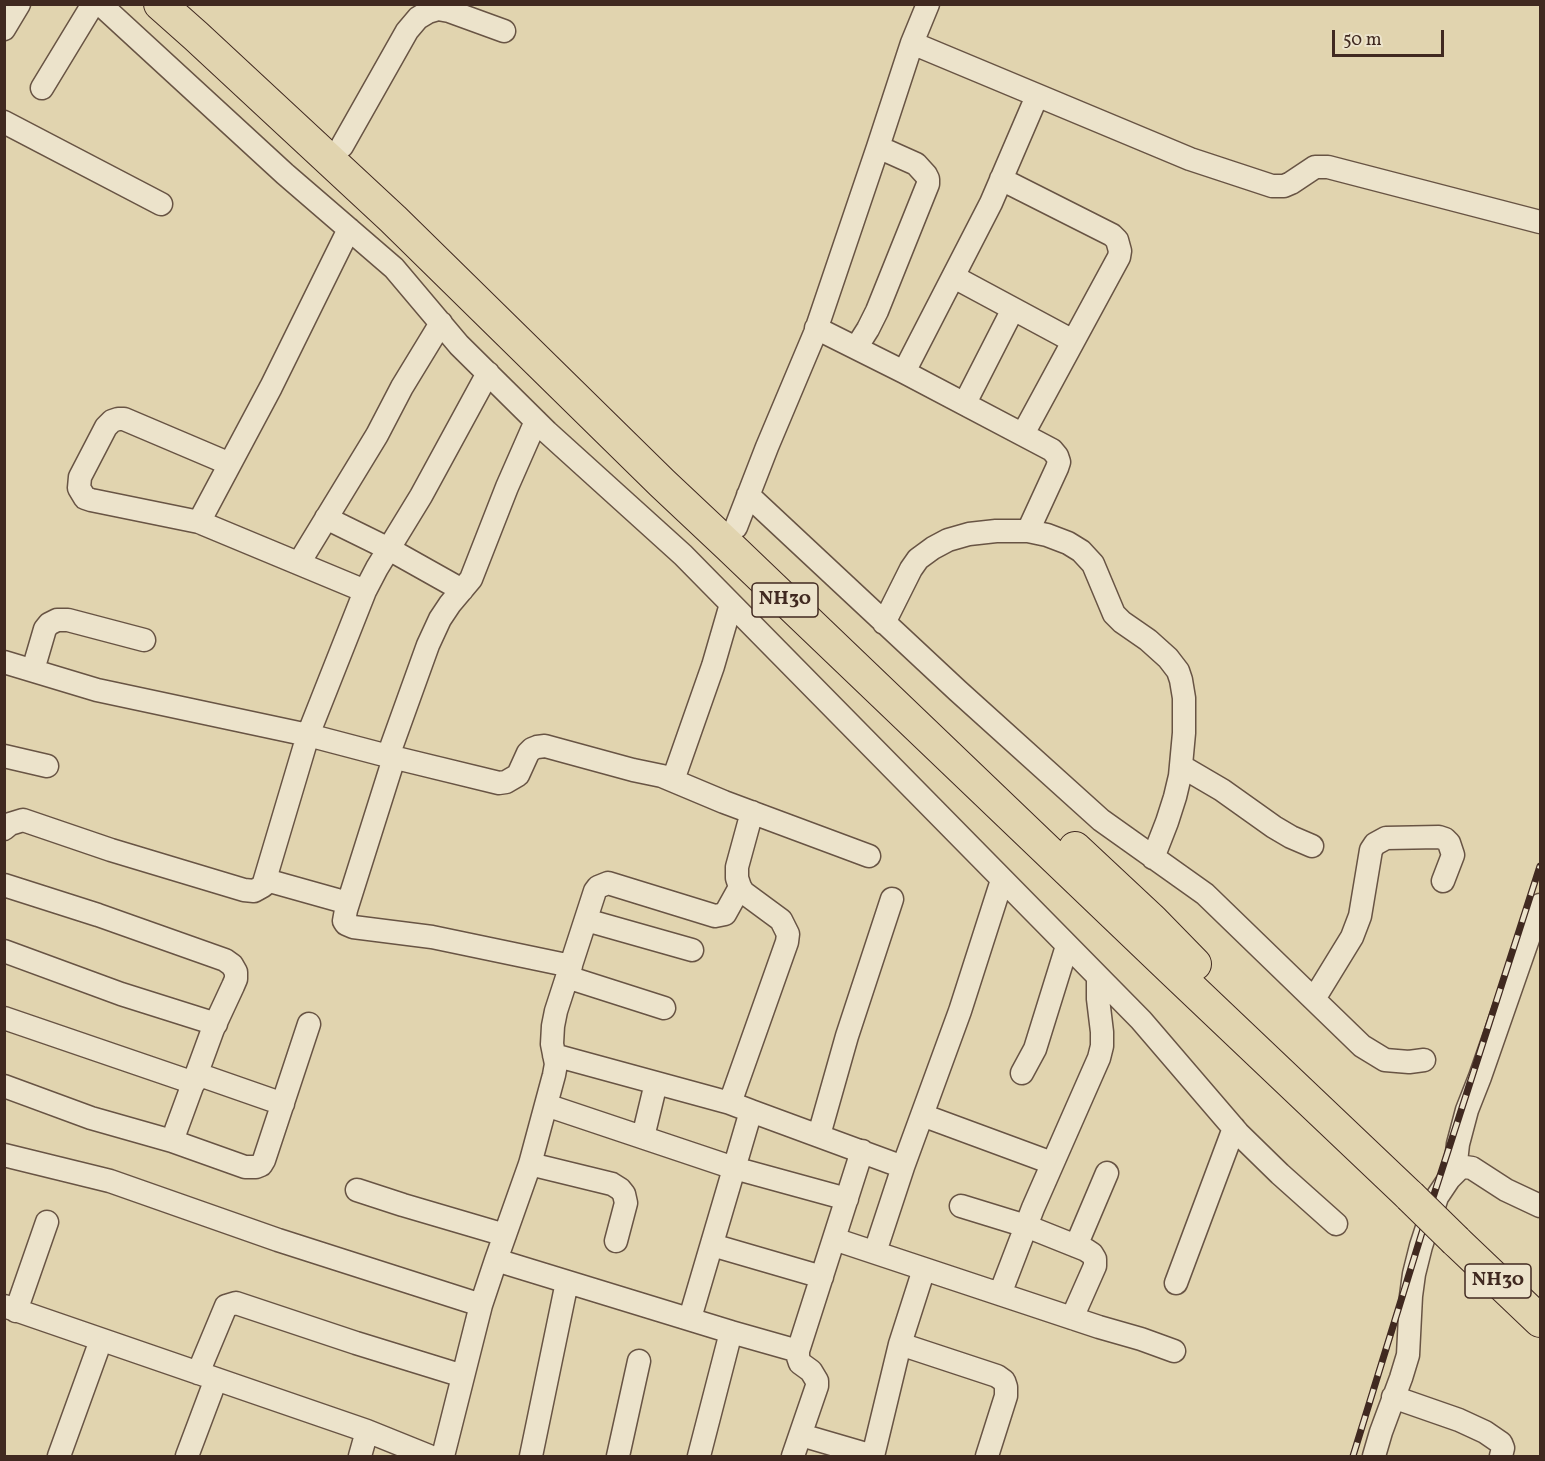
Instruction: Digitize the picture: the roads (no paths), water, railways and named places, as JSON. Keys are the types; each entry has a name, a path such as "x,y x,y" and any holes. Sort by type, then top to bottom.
{"highway":[{"name":"NH30","path":"160,4 393,219 638,460 1162,961 1417,1190"},
{"name":"NH30","path":"188,4 342,146 736,527 1152,920 1462,1235 1540,1321"},
{"name":"NH30","path":"1462,1235 1540,1296"}],"street":[{"path":"4,30 19,4"},
{"path":"42,88 93,4"},
{"path":"100,4 285,174 394,268 459,345 536,421 683,555 1141,1020 1234,1128 1280,1174 1336,1224"},
{"path":"736,527 816,328 912,43 928,4"},
{"path":"342,146 407,31 418,18 438,9 504,31"},
{"path":"912,43 1190,159 1272,186 1284,186 1291,183 1315,167 1329,167 1540,222"},
{"path":"904,372 954,277 1001,179 1037,96"},
{"path":"4,122 161,204"},
{"path":"856,348 877,311 928,184 926,175 916,164 878,147"},
{"path":"1001,179 1112,235 1119,245 1119,257 1023,434"},
{"path":"199,522 291,348 349,229"},
{"path":"954,277 1073,341"},
{"path":"965,403 1013,309"},
{"path":"299,562 377,435 402,387 441,323"},
{"path":"816,328 1052,450 1059,462 1028,531"},
{"path":"4,829 10,824 23,820 111,850 244,890 254,891 263,886 308,735 365,591 421,496 488,373"},
{"path":"230,464 123,419 118,419 106,427 80,477 78,488 85,498 91,500 199,522 365,591"},
{"path":"536,421 471,579 440,618 428,645 391,757 344,921 353,927 432,937 569,971 664,1008"},
{"path":"748,495 958,691 1101,820 1205,894 1362,1047 1385,1060 1409,1062 1425,1060"},
{"path":"326,518 462,590"},
{"path":"884,622 910,569 918,559 948,540 969,534 1028,531 1047,534 1068,543 1088,558 1098,575 1114,614 1168,658 1178,671 1181,680 1184,698 1181,766 1175,797 1153,858"},
{"path":"673,780 713,666 731,604"},
{"path":"33,670 45,629 57,620 69,620 144,640"},
{"path":"4,662 97,690 308,735 499,783 518,775 532,749 545,746 673,780 707,796 869,856"},
{"path":"4,756 47,766"},
{"path":"1181,766 1222,790 1274,827 1312,846"},
{"path":"730,1103 788,934 781,920 743,892 737,878 737,867 752,812"},
{"path":"1314,999 1352,937 1362,908 1371,850 1375,844 1386,838 1439,837 1445,839 1453,855 1443,881"},
{"path":"266,880 348,903"},
{"path":"874,1252 960,1011 1002,880"},
{"path":"443,1456 481,1305 530,1164 546,1105 555,1064 551,1035 553,1026 595,891 598,887 608,883 715,916 725,914 740,887"},
{"path":"4,885 98,915 225,960 232,965 236,972 236,979 216,1024 172,1141"},
{"path":"819,1135 847,1036 892,899"},
{"path":"1455,1171 1456,1154 1467,1110 1540,905"},
{"path":"586,920 692,950"},
{"path":"1022,1073 1035,1049 1067,946"},
{"path":"4,951 121,994 216,1024"},
{"path":"1000,1294 1052,1163 1099,1058 1102,1032 1098,977"},
{"path":"4,1018 283,1104"},
{"path":"4,1086 91,1118 172,1141 245,1167 256,1167 264,1160 309,1024"},
{"path":"554,1055 730,1103 903,1167"},
{"path":"643,1137 656,1083"},
{"path":"546,1105 734,1168 847,1199"},
{"path":"690,1318 751,1111"},
{"path":"922,1115 1052,1163"},
{"path":"1176,1283 1234,1128"},
{"path":"793,1456 817,1386 817,1381 811,1371 800,1363 798,1352 862,1151"},
{"path":"4,1155 110,1181 278,1240 481,1305"},
{"path":"530,1164 612,1184 620,1189 626,1203 616,1241"},
{"path":"1374,1456 1408,1355 1414,1274 1437,1197 1455,1171 1465,1167 1472,1168 1506,1190 1540,1206"},
{"path":"1076,1246 1107,1173"},
{"path":"357,1190 505,1235"},
{"path":"961,1206 1026,1226 1092,1254 1095,1266 1072,1318"},
{"path":"47,1222 9,1314 101,1340 367,1431 429,1456"},
{"path":"834,1239 1174,1351"},
{"path":"712,1245 822,1276"},
{"path":"496,1260 798,1352"},
{"path":"801,1435 873,1456 900,1344 924,1269"},
{"path":"531,1456 567,1282"},
{"path":"187,1456 226,1306 236,1303 463,1376"},
{"path":"699,1456 731,1332"},
{"path":"66,1455 101,1340"},
{"path":"900,1344 997,1376 1004,1381 1006,1396 987,1456"},
{"path":"618,1456 639,1361"},
{"path":"1393,1397 1459,1420 1485,1432 1501,1443 1503,1448 1501,1456"},
{"path":"360,1456 367,1431"}],"railway":[{"path":"1353,1456 1428,1213 1540,866"}]}
